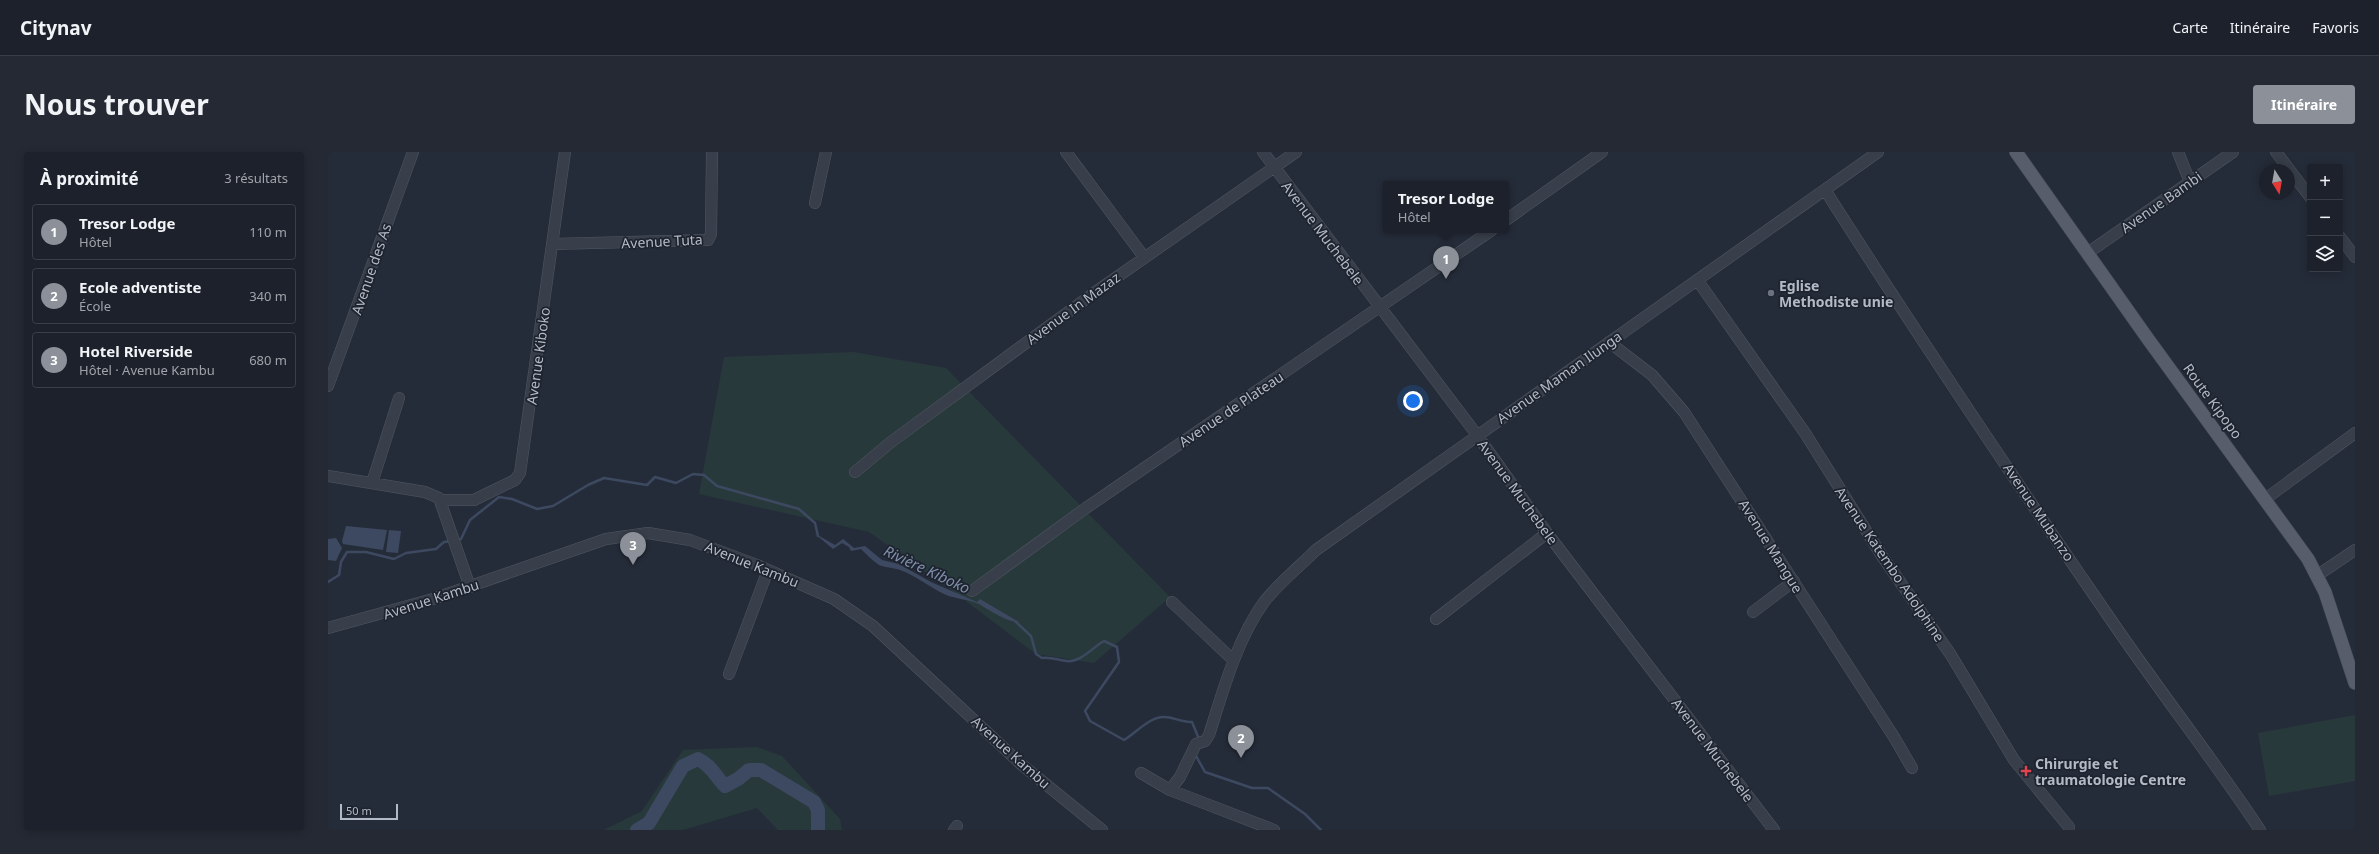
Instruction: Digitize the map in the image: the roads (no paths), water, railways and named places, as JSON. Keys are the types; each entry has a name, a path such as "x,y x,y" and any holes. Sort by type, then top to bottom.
{"main road":[{"name":"Route Kipopo","path":"2016,152 2148,339 2264,500 2299,545 2318,575 2332,609 2355,683"}],"street":[{"name":"Avenue des As","path":"328,386 413,152"},
{"name":"Avenue Kiboko","path":"442,500 474,500 515,480 520,473 535,376 565,152"},
{"name":"Avenue Tuta","path":"552,244 708,240 711,234 712,152"},
{"path":"815,203 826,152"},
{"path":"1066,152 1144,257"},
{"name":"Avenue Muchebele","path":"1263,152 1477,435 1547,534 1774,830"},
{"name":"Avenue In Mazaz","path":"855,472 891,442 963,388 1144,257 1296,152"},
{"path":"1509,218 1602,152"},
{"name":"Avenue Maman Ilunga","path":"1170,790 1180,777 1191,753 1200,742 1205,741 1210,735 1233,660 1265,601 1316,550 1609,342 1698,281 1878,152"},
{"path":"2178,152 2190,182"},
{"name":"Avenue Bambi","path":"2088,252 2233,152"},
{"path":"2276,152 2307,193"},
{"name":"Avenue Mubanzo","path":"1825,190 1958,396 1998,451 2122,636 2260,830"},
{"name":"Avenue de Plateau","path":"972,591 1086,508 1488,233"},
{"path":"2343,241 2355,257"},
{"name":"Avenue Katembo Adolphine","path":"1698,281 1770,386 1805,433 1882,556 1951,655 2014,760 2069,827"},
{"name":"Avenue Mangue","path":"1609,342 1634,359 1671,396 1730,481 1894,737 1912,768"},
{"path":"372,483 399,398"},
{"path":"2264,500 2355,433"},
{"path":"328,476 425,492 442,500 470,587"},
{"name":"Avenue Kambu","path":"328,628 388,613 470,587 606,539 648,533 690,540 768,570 834,599 867,621 1021,764 1102,830"},
{"path":"1436,619 1547,534"},
{"path":"2318,575 2355,550"},
{"path":"729,674 768,570"},
{"path":"1754,612 1794,581"},
{"path":"1172,602 1233,660"},
{"path":"1141,773 1170,790 1274,830"}],"water":[{"path":"346,526 387,530 383,550 343,544 342,541"},
{"path":"389,530 401,531 398,553 386,552"},
{"path":"814,533 835,545 843,539 854,548 865,546 882,560 899,564 931,582 977,602 980,599 1019,622 1005,619 972,601 955,598 944,594 898,569 879,565 861,549 851,551 849,547 842,543 833,549"},
{"path":"336,538 342,548 336,561 328,560 328,539"}],"waterway":[{"name":"Rivière Kiboko","path":"456,540 461,539 470,520 499,497 512,499 537,509 553,506 588,485 604,478 647,485 655,477 676,483 693,474 704,475 717,486 799,509 815,523 818,536"},
{"name":"Rivière Kiboko","path":"328,582 339,575 341,562 347,552 366,552 394,559 406,553 436,549 444,542 451,541"},
{"name":"Rivière Kiboko","path":"1015,621 1031,636 1036,654 1042,658 1067,661 1077,660 1104,641 1117,647 1119,662 1085,711 1090,721 1124,740 1154,719 1159,717 1168,717 1192,722 1199,739"},
{"name":"Rivière Kiboko","path":"1196,756 1205,772 1252,788 1268,788 1305,814 1321,830"},
{"path":"637,830 649,823 683,766 698,759 710,768 725,786 738,779 749,770 761,770 814,802 818,810 818,830"}],"place":[{"name":"Tresor Lodge","path":"1446,279"},
{"name":"Eglise Methodiste unie","path":"1771,293"},
{"name":"Hotel Riverside","path":"633,565"},
{"name":"Ecole adventiste","path":"1241,758"},
{"name":"Chirurgie et traumatologie Centre","path":"2026,771"}]}
